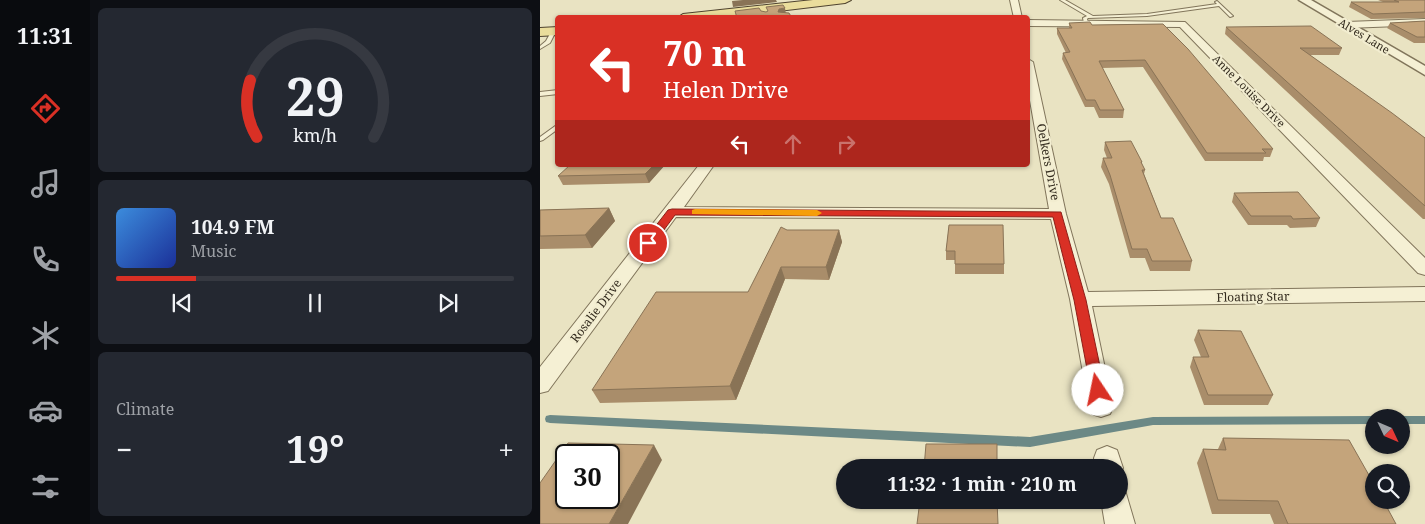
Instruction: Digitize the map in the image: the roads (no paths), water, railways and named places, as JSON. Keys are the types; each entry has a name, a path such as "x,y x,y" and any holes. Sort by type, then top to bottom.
{"main road":[{"path":"728,15 764,13 804,2 845,0"}],"street":[{"path":"1014,0 1017,15"},
{"name":"Alves Lane","path":"1304,0 1425,71"},
{"name":"Anne Louise Drive","path":"1030,24 1089,20 1177,23 1184,25 1425,269"},
{"path":"1347,25 1425,22"},
{"name":"Oelkers Drive","path":"1030,72 1058,214 1080,300 1102,408"},
{"name":"Rosalie Drive","path":"540,384 706,167"},
{"path":"672,212 1058,214"},
{"name":"Floating Star","path":"1080,300 1425,294"},
{"path":"1118,509 1120,524"}],"lane":[{"path":"1062,0 1089,20 1220,5"},
{"path":"1215,0 1231,16"},
{"path":"540,48 548,42 550,31"},
{"path":"540,94 555,92"},
{"path":"541,139 555,128"}],"waterway":[{"path":"550,419 1030,442 1153,421 1365,420"},
{"path":"1410,420 1425,420"}]}
